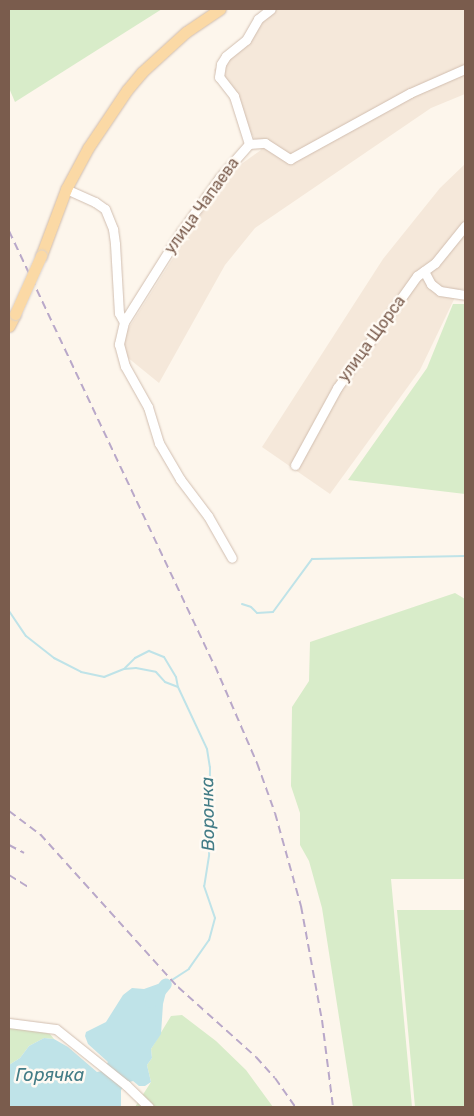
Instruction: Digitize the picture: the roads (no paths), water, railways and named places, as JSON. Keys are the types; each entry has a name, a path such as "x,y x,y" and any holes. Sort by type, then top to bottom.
{"main road":[{"path":"9,326 41,256 66,189 88,148 127,90 142,72 186,32 220,9"}],"street":[{"path":"249,144 234,96 219,77 221,64 226,56 246,40 258,19 271,9"},
{"name":"улица Чапаева","path":"124,322 182,230 220,177 249,144 265,143 290,159 410,93 465,69"},
{"path":"66,189 105,209 113,229 119,313 124,322 119,337 125,366 148,407 154,434 180,479 208,516 232,558"},
{"name":"улица Щорса","path":"295,465 337,388 417,276 435,264 465,226"},
{"path":"424,272 431,284 440,291 465,295"},
{"path":"9,1023 56,1029 126,1085 149,1107"}],"water":[{"name":"Горячка","path":"158,984 166,992 163,1004 161,1034 151,1049 152,1058 147,1065 151,1082 145,1086 139,1086 133,1081 126,1083 121,1090 121,1107 9,1107 9,1065 20,1058 29,1046 44,1038 54,1039 68,1047 97,1072 102,1071 108,1062 88,1044 85,1036 86,1032 106,1022 123,995 132,988 144,989"}],"waterway":[{"path":"242,604 251,607 257,613 273,612 312,559 465,556"},
{"name":"Воронка","path":"9,611 26,636 54,658 81,672 104,677 124,669 136,668 156,672 165,682 178,687 207,749 210,767 209,856 204,886 215,918 209,940 189,969 166,984"},
{"path":"125,668 135,658 149,651 164,657 176,677 178,687"},
{"name":"Воронка","path":"151,1002 166,984"}],"railway":[{"path":"9,231 215,666 257,763 275,813 301,906 322,1020 333,1107"},
{"path":"9,811 40,834 178,987 256,1057 275,1078 295,1107"},
{"path":"9,845 24,853"},
{"path":"9,875 30,888"}]}
